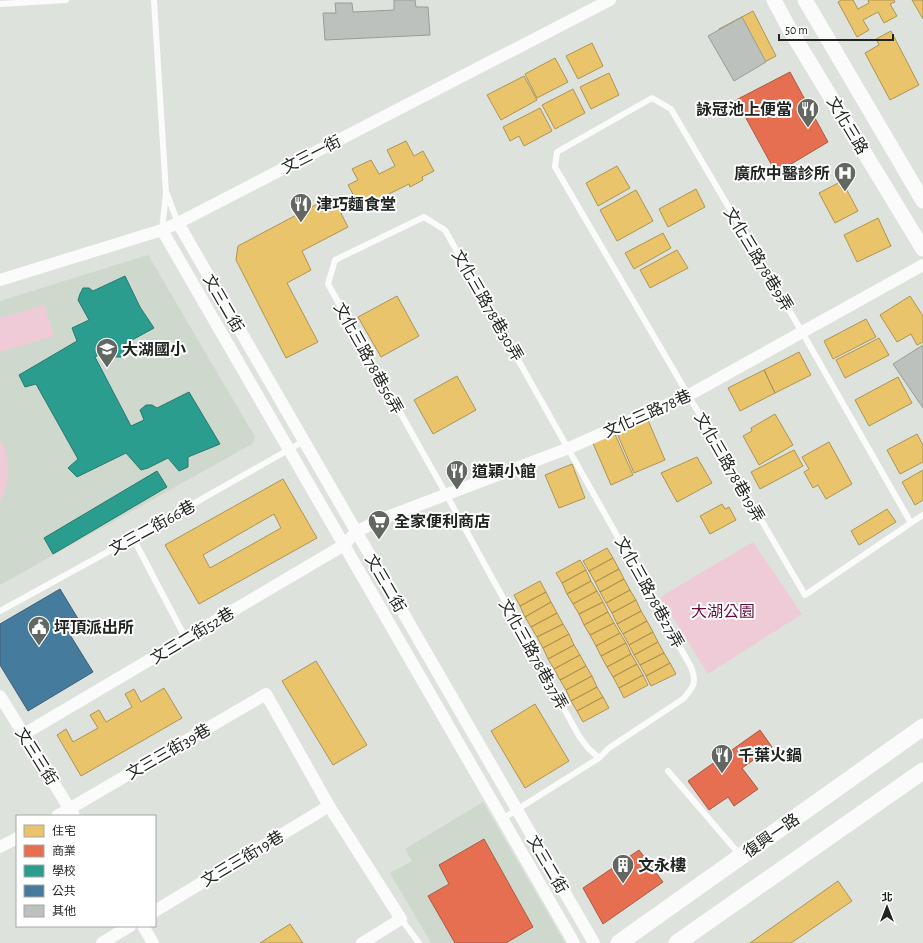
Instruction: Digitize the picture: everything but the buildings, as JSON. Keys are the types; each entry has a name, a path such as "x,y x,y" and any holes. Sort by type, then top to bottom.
{"main road":[{"name":"復興一路","path":"619,943 923,727"},
{"path":"677,943 923,770"}],"street":[{"name":"文三一街","path":"0,280 162,230 178,223 610,0"},
{"name":"文化三路","path":"774,0 790,30 923,249"},
{"name":"文化三路","path":"805,0 923,201"},
{"name":"文三二街","path":"178,223 594,943"},
{"name":"文三二街","path":"162,230 574,943"},
{"name":"文化三路78巷","path":"356,532 379,520 569,448 689,395 923,265"},
{"name":"文三二街52巷","path":"24,734 344,545 356,532"},
{"name":"文三三街39巷","path":"61,815 72,812 266,694 329,806"},
{"name":"文三三街","path":"0,696 72,812"},
{"name":"文三三街19巷","path":"156,910 329,806"},
{"path":"329,806 401,919 362,943"},
{"path":"0,847 16,839"},
{"path":"102,943 128,927"},
{"path":"144,927 153,943"}],"lane":[{"path":"0,4 66,0"},
{"path":"154,0 166,193 162,230"},
{"name":"文化三路78巷9弄","path":"557,152 652,98 671,109 802,332 911,523"},
{"name":"文化三路78巷19弄","path":"557,152 555,167 805,595 923,515"},
{"path":"166,193 178,223"},
{"name":"文化三路78巷30弄","path":"377,240 424,217 445,230 569,448"},
{"name":"文化三路78巷56弄","path":"377,240 335,260 328,284 446,494"},
{"name":"文三二街66巷","path":"0,611 133,538 304,441"},
{"name":"文化三路78巷27弄","path":"569,448 691,667 695,677 693,688 683,699 609,748 599,758"},
{"name":"文化三路78巷37弄","path":"446,494 579,736 588,748 599,758"},
{"path":"133,538 186,639"},
{"path":"502,819 599,758"},
{"path":"668,771 741,856"},
{"path":"401,919 419,943"}],"shaded area":[{"name":"大湖國小","path":"148,255 255,437 252,444 0,585 0,301"},
{"path":"483,802 565,943 431,943 390,873 412,861 405,849"}],"green space":[{"path":"44,305 54,336 0,352 0,318"},
{"path":"0,440 4,447 8,463 8,479 0,502"},
{"name":"大湖公園","path":"753,542 802,614 708,674 660,597"}],"place":[{"name":"詠冠池上便當","path":"808,128"},
{"name":"廣欣中醫診所","path":"845,192"},
{"name":"津巧麵食堂","path":"301,224"},
{"name":"大湖國小","path":"107,368"},
{"name":"道穎小館","path":"457,490"},
{"name":"全家便利商店","path":"379,540"},
{"name":"坪頂派出所","path":"39,646"},
{"name":"千葉火鍋","path":"722,774"},
{"name":"文永樓","path":"623,884"}]}
